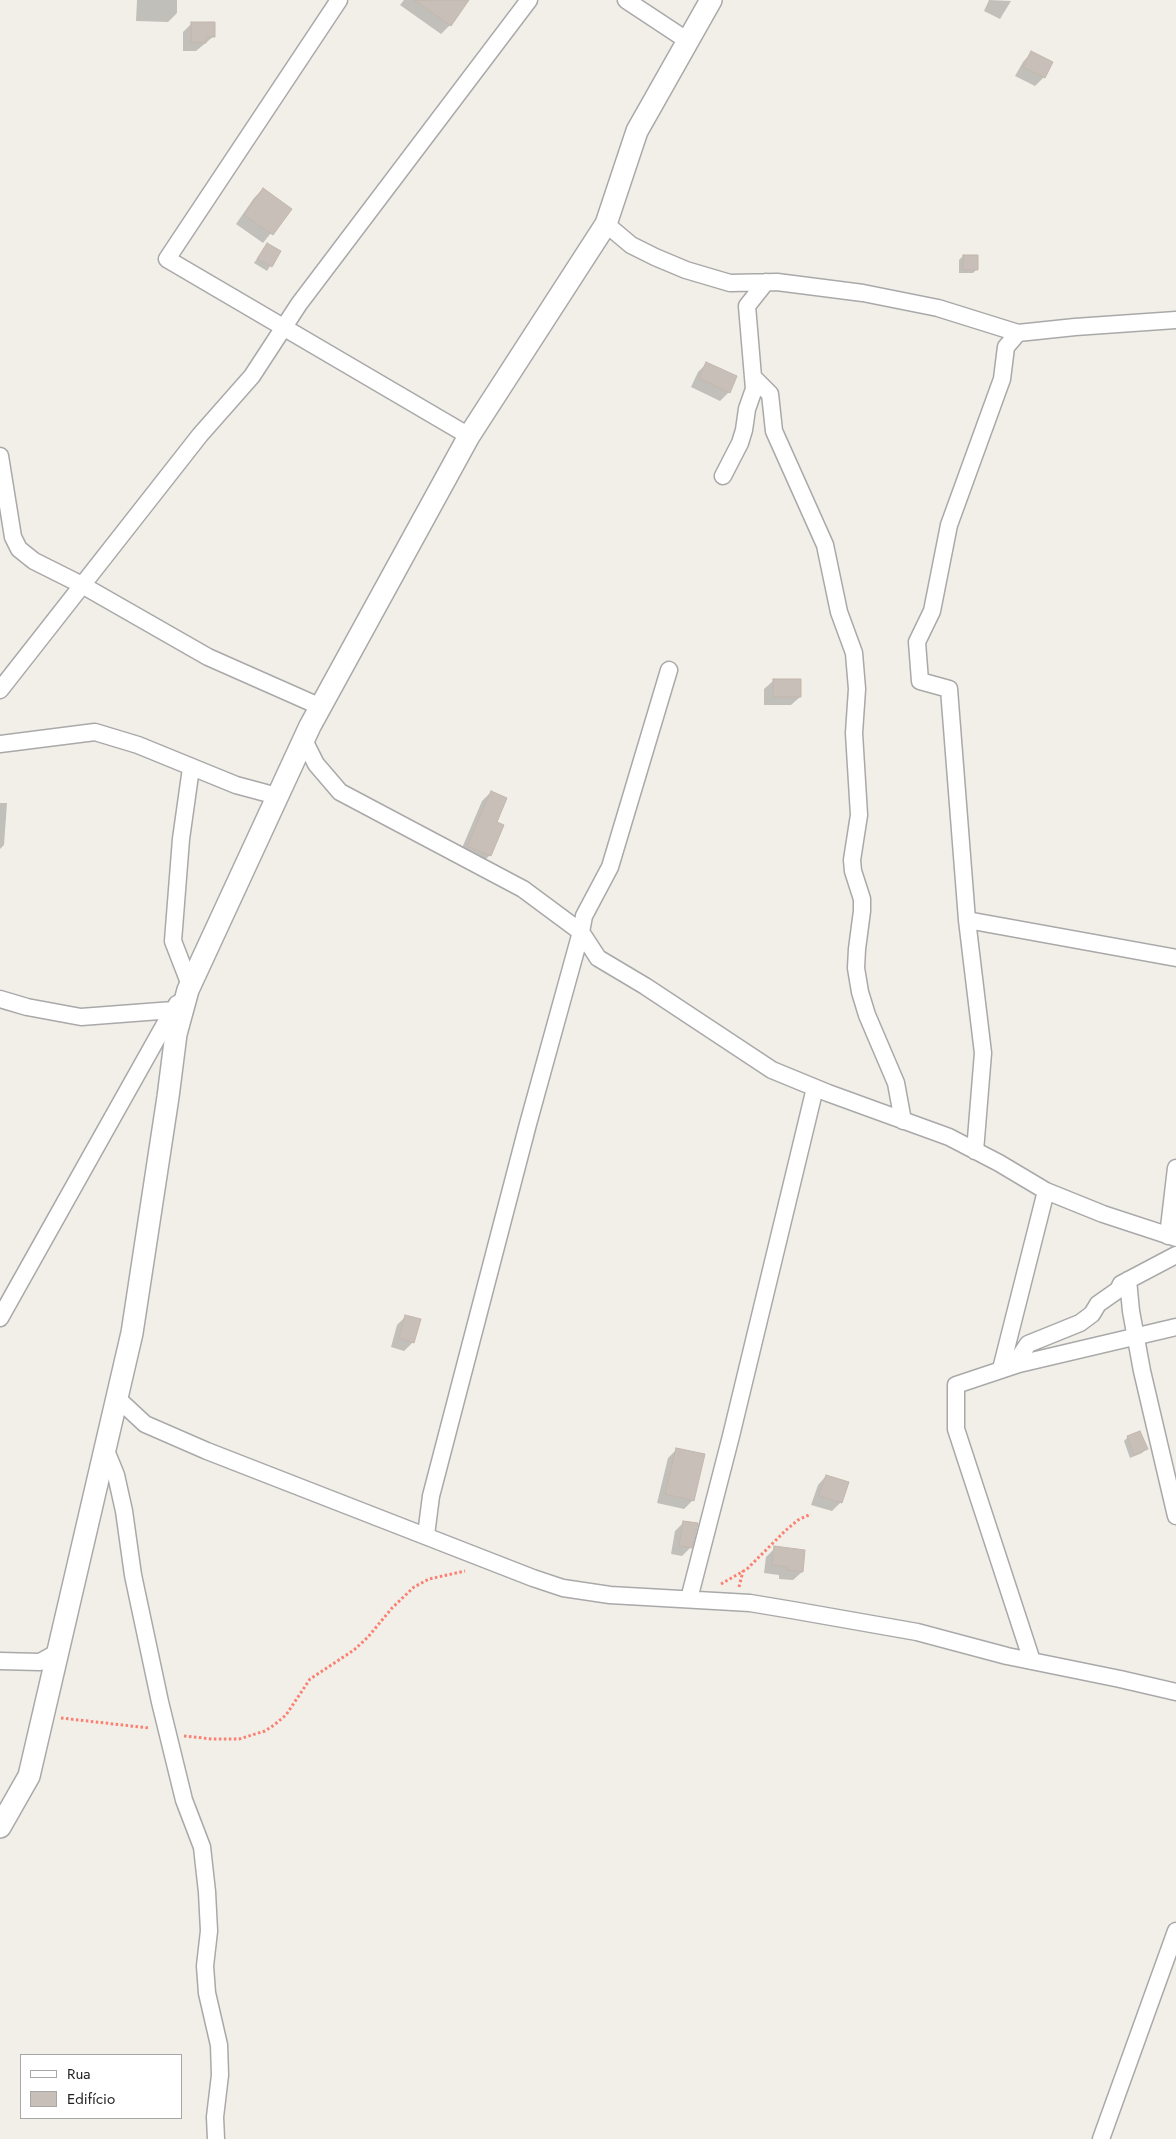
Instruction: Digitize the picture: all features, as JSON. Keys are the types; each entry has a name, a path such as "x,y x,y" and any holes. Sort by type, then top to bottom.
{"street":[{"path":"339,0 167,259 470,436"},
{"path":"0,690 200,435 252,376 299,304 528,0"},
{"path":"626,0 688,41"},
{"path":"0,1318 183,998 304,740 470,436 606,224 637,131 711,0"},
{"path":"606,224 631,245 686,270 730,283 766,282 795,284 853,292 938,308 1018,333 1176,320"},
{"path":"723,476 744,430 747,410 754,389 747,306 766,282"},
{"path":"975,1151 983,1053 967,920 949,689 920,682 917,642 932,611 950,525 1002,379 1006,347 1018,333"},
{"path":"754,378 770,394 774,431 825,545 839,612 854,653 857,689 854,733 859,815 852,860 853,871 862,899 856,949 856,968 860,992 867,1015 896,1083 903,1121"},
{"path":"0,459 13,537 19,549 34,561 82,585 208,657 321,707"},
{"path":"426,1534 431,1496 584,916 610,867 669,670"},
{"path":"0,744 96,732 138,746 236,785 278,796"},
{"path":"304,740 316,764 340,792 523,888 581,932 598,958 646,986 772,1070 815,1088 949,1137 999,1163 1046,1191 1103,1214 1172,1237 1176,1168"},
{"path":"0,1827 29,1776 132,1333 176,1034 183,998 173,941 181,839 191,768"},
{"path":"967,920 1176,958"},
{"path":"0,999 27,1007 81,1017 183,998"},
{"path":"690,1596 732,1436 815,1088"},
{"path":"1001,1369 1046,1191"},
{"path":"1020,1364 1020,1356 1028,1344 1080,1323 1092,1314 1098,1304 1118,1290 1121,1284 1176,1255"},
{"path":"1128,1280 1135,1337 1176,1516"},
{"path":"1032,1661 956,1429 956,1385 1001,1369 1176,1327"},
{"path":"117,1398 145,1424 208,1451 563,1588 610,1594 690,1596 750,1603 896,1627 1032,1661 1176,1692"},
{"path":"105,1448 116,1475 133,1575 167,1733 184,1800 202,1847 208,1892 209,1931 205,1966 219,2053 220,2075 215,2117 216,2139"},
{"path":"0,1661 40,1662 58,1652"},
{"path":"1100,2139 1176,1931"}],"path":[{"path":"690,1596 722,1584 747,1569 785,1530 798,1520 811,1514"},
{"path":"43,1716 149,1728 193,1738 239,1738 265,1731 286,1715 310,1679 354,1650 414,1587 444,1574 469,1571"}],"building":[{"path":"414,0 469,0 451,26"},
{"path":"191,22 215,22 215,37 206,37 206,43 191,42"},
{"path":"1031,51 1053,62 1045,78 1023,67"},
{"path":"263,188 292,209 273,235 244,215"},
{"path":"267,243 281,251 272,267 257,259"},
{"path":"963,255 978,255 978,270 963,270"},
{"path":"706,362 737,376 730,393 699,378"},
{"path":"773,679 801,679 801,697 773,697"},
{"path":"491,791 507,798 497,822 504,825 491,856 467,846"},
{"path":"405,1315 421,1319 414,1343 399,1338"},
{"path":"1140,1431 1148,1449 1134,1455 1127,1436"},
{"path":"676,1448 705,1454 694,1501 665,1494"},
{"path":"826,1475 849,1482 842,1503 819,1496"},
{"path":"683,1521 698,1523 692,1548 679,1546"},
{"path":"774,1546 805,1550 803,1572 787,1570 788,1567 772,1565"}]}
